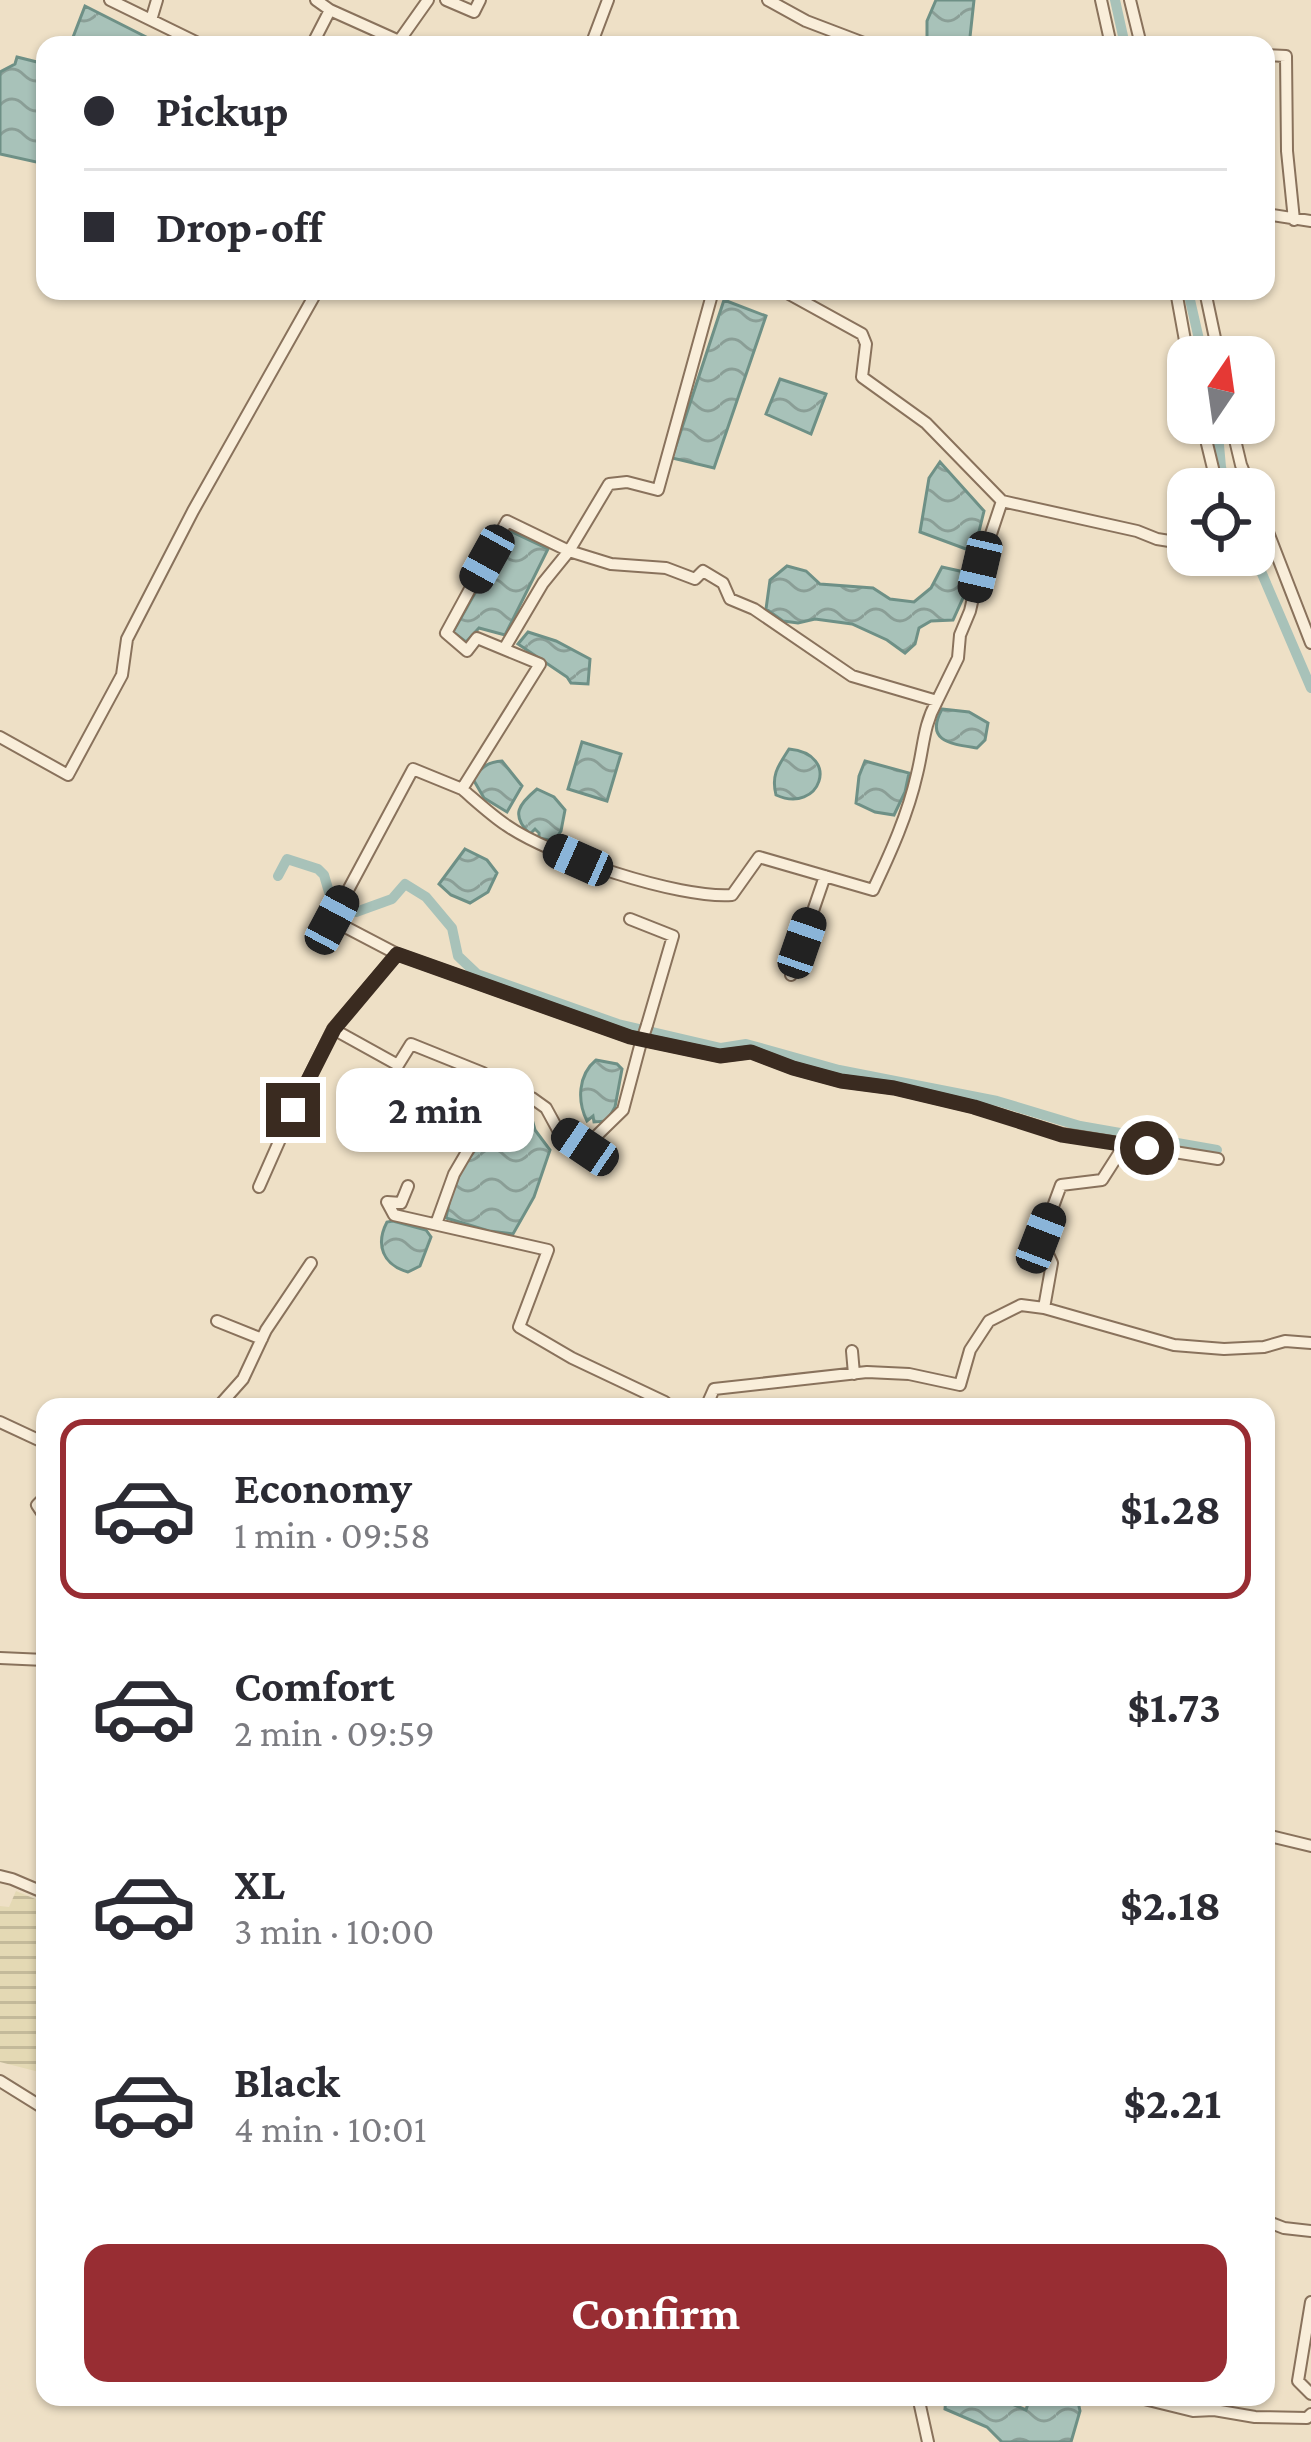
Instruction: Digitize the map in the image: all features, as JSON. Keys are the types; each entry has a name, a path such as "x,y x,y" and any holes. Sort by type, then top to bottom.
{"street":[{"path":"110,0 184,36"},
{"path":"151,20 158,0"},
{"path":"316,0 388,36"},
{"path":"403,36 428,0"},
{"path":"446,0 474,12 480,0"},
{"path":"594,36 608,0"},
{"path":"768,0 845,36"},
{"path":"1101,0 1109,36"},
{"path":"1130,0 1139,36"},
{"path":"317,36 330,10"},
{"path":"1275,55 1286,56 1287,151 1294,220"},
{"path":"1275,216 1311,221"},
{"path":"0,737 68,775 122,675 127,639 312,300"},
{"path":"504,649 609,484 626,482 658,490 711,300"},
{"path":"800,300 862,334 866,344 862,376 926,423 1002,501 1167,541"},
{"path":"1178,300 1184,336"},
{"path":"1207,300 1215,336"},
{"path":"1002,501 960,635 958,658 926,722 909,802 873,890 759,857 732,895 712,896 654,884 544,845 508,826 462,789 413,769 332,920 397,954 646,1041 720,1056 751,1052 841,1081 974,1107 1062,1135 1218,1159"},
{"path":"462,789 540,664 477,638 467,651 446,633 507,521 569,551 611,564 666,568 695,579 703,571 723,583 730,599 754,609 852,676 937,700"},
{"path":"1275,560 1311,643"},
{"path":"791,976 825,876"},
{"path":"334,1029 398,1065 411,1043 483,1072 507,1092 532,1098 546,1108 559,1130 585,1147 623,1110 673,936 630,919"},
{"path":"259,1187 334,1029 397,954"},
{"path":"436,1224 454,1174 471,1145 490,1130 507,1092"},
{"path":"1044,1308 1052,1263 1041,1238 1061,1185 1102,1180 1125,1144"},
{"path":"408,1186 400,1203 387,1202 394,1215 548,1250 519,1327 657,1398"},
{"path":"226,1398 243,1379 262,1339 311,1263"},
{"path":"710,1398 714,1389 854,1374 909,1374 960,1384 970,1350 989,1321 1021,1305 1174,1345 1224,1349 1311,1343"},
{"path":"218,1321 262,1339"},
{"path":"852,1352 854,1374"},
{"path":"0,1421 36,1439"},
{"path":"0,1658 36,1660"},
{"path":"1275,1836 1311,1846"},
{"path":"0,1876 36,1889"},
{"path":"0,2080 36,2103"},
{"path":"1275,2225 1311,2231"},
{"path":"1311,2302 1298,2381 1311,2394"},
{"path":"919,2406 928,2442"},
{"path":"1173,2406 1255,2417 1307,2418 1311,2414"}],"shaded area":[{"path":"16,1891 36,1899 36,2071 0,2062 0,1906 9,1907"}],"water":[{"path":"936,0 974,0 970,36 927,36 927,21"},
{"path":"85,6 144,36 73,36"},
{"path":"17,57 36,62 36,162 0,154 0,72 15,64"},
{"path":"724,300 766,316 714,468 672,458"},
{"path":"780,379 826,394 811,434 766,414"},
{"path":"940,462 984,511 974,552 920,532 929,478"},
{"path":"510,531 548,549 505,635 479,628 466,642 453,632"},
{"path":"787,566 806,571 820,584 873,588 890,599 914,602 931,588 942,567 972,578 953,620 931,621 919,628 915,644 905,653 852,624 783,621 766,609 770,580"},
{"path":"528,632 590,659 588,684 571,683 518,644"},
{"path":"942,709 969,712 988,723 985,740 977,748 943,739 936,728"},
{"path":"582,742 621,754 607,801 568,789"},
{"path":"789,749 805,753 820,771 813,791 804,797 776,795 777,771"},
{"path":"502,761 522,786 507,812 484,798 473,779 485,766"},
{"path":"865,761 909,773 894,815 856,803"},
{"path":"537,789 554,797 565,810 554,841 539,838 535,829 530,834 520,821 522,805"},
{"path":"465,849 487,860 497,873 488,892 470,903 439,884"},
{"path":"596,1060 622,1069 615,1107 607,1121 594,1122 593,1116 587,1121 581,1097 586,1073"},
{"path":"511,1109 532,1119 550,1150 534,1197 513,1234 446,1218 465,1162"},
{"path":"393,1221 426,1230 431,1237 420,1266 408,1272 392,1264 384,1253 383,1230"},
{"path":"1079,2406 1080,2411 1071,2442 1002,2442 987,2427 945,2409"}],"waterway":[{"path":"1115,0 1123,36"},
{"path":"1190,300 1198,336"},
{"path":"1219,444 1221,468"},
{"path":"1263,576 1311,688"},
{"path":"278,876 287,859 318,869 329,892 356,912 392,899 405,884 426,897 452,928 458,956 477,974 618,1024 721,1048 746,1044 839,1070 997,1101 1080,1126 1217,1150"}],"route":[{"path":"293,1110 334,1029 397,954 663,1046 720,1056 751,1052 841,1081 974,1107 1062,1135 1147,1148"}]}
